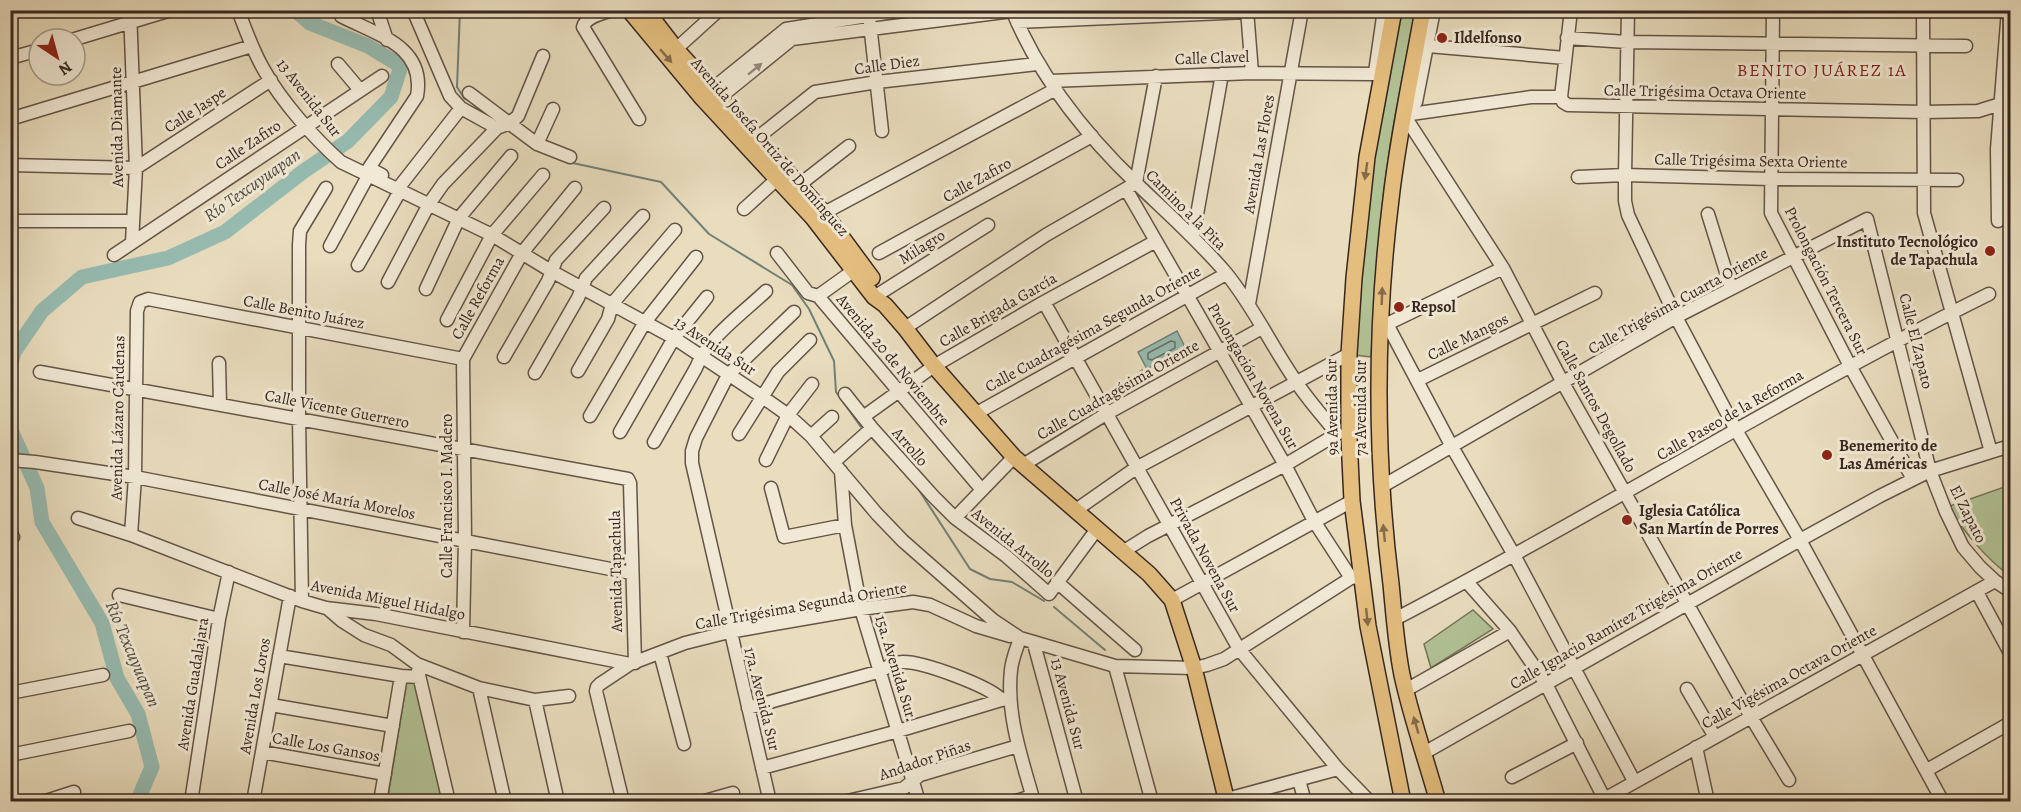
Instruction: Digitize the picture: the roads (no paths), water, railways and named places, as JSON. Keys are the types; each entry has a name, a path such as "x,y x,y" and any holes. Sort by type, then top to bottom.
{"main road":[{"name":"Avenida Josefa Ortiz de Domínguez","path":"629,10 711,97 757,138 799,184 824,213 880,298"},
{"name":"Avenida Josefa Ortiz de Domínguez","path":"646,10 711,97 777,179 813,218 853,271 880,298 975,414 1018,461 1124,551 1172,600 1194,668 1223,801"},
{"name":"9a Avenida Sur","path":"1394,10 1371,136 1354,278 1343,436 1352,501 1356,577 1403,801"},
{"name":"7a Avenida Sur","path":"1424,10 1404,115 1389,218 1383,271 1384,323 1378,401 1384,528 1399,654 1406,690 1438,801"}],"street":[{"path":"87,34 130,17 171,10"},
{"name":"13 Avenida Sur","path":"238,10 252,46 271,80 327,150 341,162 369,172 492,235 581,288 674,338 761,396 788,415 811,436 903,541 993,620 1020,639 1034,644 1077,801"},
{"path":"377,10 387,40"},
{"path":"413,10 450,96 461,108 497,128"},
{"path":"612,10 588,19 584,22 583,27 639,118"},
{"path":"676,49 719,10"},
{"path":"711,97 786,29 869,13 905,10"},
{"name":"Avenida Las Flores","path":"1249,304 1302,10"},
{"path":"1371,136 1375,74 1384,10"},
{"path":"1404,115 1416,102 1434,10"},
{"path":"1561,97 1571,10"},
{"path":"1628,10 1625,107 1625,175 1628,215 1676,317 1736,430 1800,540 1944,801"},
{"name":"Prolongación Tercera Sur","path":"1773,10 1771,213 1850,366 1913,479"},
{"path":"1923,10 1924,213 1991,452"},
{"path":"1998,221 1997,149 2005,103 2008,10"},
{"path":"711,97 792,39 1014,15 1247,11 1252,73"},
{"path":"330,246 369,172 417,96 419,84 415,64 405,50 340,13"},
{"path":"869,13 882,131"},
{"name":"Camino a la Pita","path":"1014,15 1037,64 1131,186 1193,237 1226,274 1249,304 1296,382 1343,436"},
{"name":"Avenida Diamante","path":"130,17 136,168 132,242"},
{"path":"1567,38 1628,42 1966,46"},
{"path":"10,119 252,46"},
{"path":"1428,46 1565,58"},
{"path":"10,58 27,53"},
{"path":"388,282 429,204 443,184 497,128 510,123 518,116 543,56"},
{"path":"338,64 360,90"},
{"name":"Calle Diez","path":"757,138 815,92 877,82 1037,64"},
{"name":"Calle Clavel","path":"1054,85 1156,76 1291,72 1375,74"},
{"path":"1193,237 1222,74"},
{"name":"Calle Zafiro","path":"114,255 382,76"},
{"path":"905,328 1046,235 1131,186 1156,76"},
{"name":"Calle Jaspe","path":"136,168 271,80"},
{"path":"824,213 1054,85"},
{"path":"469,93 537,144 570,157"},
{"name":"Calle Trigésima Octava Oriente","path":"1404,115 1531,97 1561,97 1568,105 1924,112 1977,111 2005,103"},
{"path":"358,265 400,188 461,108"},
{"path":"537,144 553,109"},
{"name":"Calle Santos Degollado","path":"1404,115 1503,268 1563,383 1686,604 1789,780"},
{"name":"Calle Zafiro","path":"879,253 1092,136"},
{"path":"799,184 849,146"},
{"path":"1997,149 2010,150"},
{"path":"426,289 459,218 511,156"},
{"path":"10,165 136,168"},
{"path":"447,320 492,235 543,175"},
{"name":"Calle Trigésima Sexta Oriente","path":"1578,177 1625,175 1770,179 1957,180"},
{"path":"744,208 777,179"},
{"name":"Prolongación Novena Sur","path":"1131,186 1156,241 1285,465 1314,521 1356,577"},
{"path":"302,601 298,328 300,231 326,188"},
{"name":"Calle Reforma","path":"463,359 522,253 575,188"},
{"path":"1997,191 2010,190"},
{"path":"504,357 548,281 556,260 604,208"},
{"path":"1708,214 1731,288"},
{"path":"535,373 578,298 586,278 643,216"},
{"name":"Calle Trigésima Cuarta Oriente","path":"1381,487 1676,317 1867,219"},
{"name":"Calle El Zapato","path":"1867,219 1899,339 1930,471"},
{"path":"10,221 133,221"},
{"name":"Milagro","path":"880,298 988,225"},
{"path":"578,370 608,319 612,304 675,230"},
{"name":"Calle Brigada García","path":"863,417 934,366 1156,241"},
{"name":"Avenida 20 de Noviembre","path":"777,253 808,293 818,296 982,490"},
{"path":"590,416 645,322 696,257"},
{"path":"1503,268 1384,323 1514,555 1634,781"},
{"path":"818,296 853,271"},
{"name":"Calle Cuadragésima Segunda Oriente","path":"975,414 1226,274"},
{"path":"654,442 709,345 766,291"},
{"name":"Calle Mangos","path":"1418,380 1595,293"},
{"name":"Calle Paseo de la Reforma","path":"1395,619 1467,582 1899,339 1989,294"},
{"path":"620,432 674,338 707,297"},
{"name":"Calle Benito Juárez","path":"140,302 148,299 463,359"},
{"name":"Avenida Lázaro Cárdenas","path":"131,535 135,477 137,311 140,302"},
{"name":"Privada Novena Sur","path":"1044,302 1239,649 1338,769 1370,801"},
{"path":"728,375 795,312"},
{"name":"Calle Cuadragésima Oriente","path":"955,518 982,490 1018,461 1262,328"},
{"path":"739,434 777,372 810,340"},
{"path":"1076,510 1136,468 1349,354"},
{"name":"Calle Francisco I. Madero","path":"463,359 465,540 463,632"},
{"path":"219,363 220,404"},
{"name":"Calle Vicente Guerrero","path":"40,372 628,479"},
{"name":"17a. Avenida Sur","path":"728,375 696,438 692,451 692,463 729,632 770,801"},
{"path":"766,460 788,415 812,384"},
{"name":"Arrollo","path":"845,394 916,478 955,518"},
{"path":"811,436 832,417"},
{"path":"837,467 872,428"},
{"path":"1124,551 1148,536 1343,436"},
{"name":"Calle Ignacio Ramírez Trigésima Oriente","path":"1424,753 1800,540 1913,479 1930,471 2010,446"},
{"name":"Calle José María Morelos","path":"10,460 135,477 631,573"},
{"name":"15a. Avenida Sur.","path":"837,467 861,609 919,801"},
{"name":"El Zapato","path":"1930,471 1963,547 1980,567 2010,591"},
{"name":"Avenida Tapachula","path":"628,479 630,483 633,663"},
{"path":"771,488 784,537 845,525"},
{"path":"1172,600 1352,501"},
{"name":"Avenida Miguel Hidalgo","path":"78,518 131,535 302,601 326,608 376,614 633,663"},
{"name":"Avenida Arrollo","path":"955,518 1006,556 1049,594 1057,582"},
{"path":"1097,529 1057,582 1135,650"},
{"name":"Avenida Guadalajara","path":"191,801 219,619 229,572"},
{"path":"1034,644 1116,666 1194,668 1224,659 1356,577"},
{"name":"Calle Vigésima Octava Oriente","path":"1603,800 1995,581"},
{"path":"1467,582 1510,631 1546,684 1577,743 1603,800"},
{"path":"1977,592 2010,653"},
{"path":"119,595 219,619"},
{"name":"Avenida Los Loros","path":"253,801 290,596"},
{"name":"Calle Trigésima Segunda Oriente","path":"621,801 596,691 600,684 633,663 684,643 729,632 913,602 930,605 976,626 1020,639"},
{"path":"326,608 364,635 391,645 417,664 479,688 535,700 569,696"},
{"path":"1406,690 1510,631"},
{"path":"1013,801 1033,799 1006,699 1011,667 1020,639"},
{"path":"660,653 684,744"},
{"path":"279,656 419,677"},
{"path":"748,708 881,671 890,665 902,662 926,666 994,692 1006,699"},
{"path":"417,664 449,801"},
{"path":"1116,666 1152,801"},
{"path":"10,693 103,675"},
{"path":"380,801 401,676"},
{"path":"479,688 505,801"},
{"path":"1687,689 1715,737"},
{"path":"762,768 1006,699"},
{"path":"535,700 558,801"},
{"path":"271,705 393,726"},
{"path":"1927,770 2010,723"},
{"path":"10,755 129,731"},
{"path":"1512,777 1577,743"},
{"name":"Andador Piñas","path":"843,801 904,788 920,775 1018,746"},
{"path":"1696,747 1708,801"},
{"name":"Calle Los Gansos","path":"262,752 385,774"},
{"path":"1223,801 1338,769"},
{"path":"1299,780 1305,801"},
{"path":"44,801 74,792"},
{"path":"701,801 733,793"}],"water":[{"path":"1177,331 1186,349 1147,369 1138,352"}],"waterway":[{"name":"Río Texcuyuapan","path":"10,367 14,352 42,311 82,277 168,258 225,232 304,171 348,141 391,97 401,66 368,46 310,23 295,10"},
{"path":"460,10 457,87 464,98 470,101"},
{"path":"568,162 661,182 709,234 792,285 809,309 834,361 836,392 861,427"},
{"name":"Río Texcuyuapan","path":"10,428 37,488 42,522 102,623 117,678 138,714 152,767 137,802"},
{"path":"870,436 889,456"},
{"path":"917,487 970,569 990,579 1012,582 1044,601"},
{"path":"1054,607 1105,650"}],"place":[{"name":"Ildelfonso","path":"1442,38"},
{"name":"Instituto Tecnológico de Tapachula","path":"1990,251"},
{"name":"Repsol","path":"1399,307"},
{"name":"Benemerito de Las Américas","path":"1827,455"},
{"name":"Iglesia Católica San Martín de Porres","path":"1627,520"}],"district":[{"name":"BENITO JUÁREZ 1A","path":"1822,70"}]}
